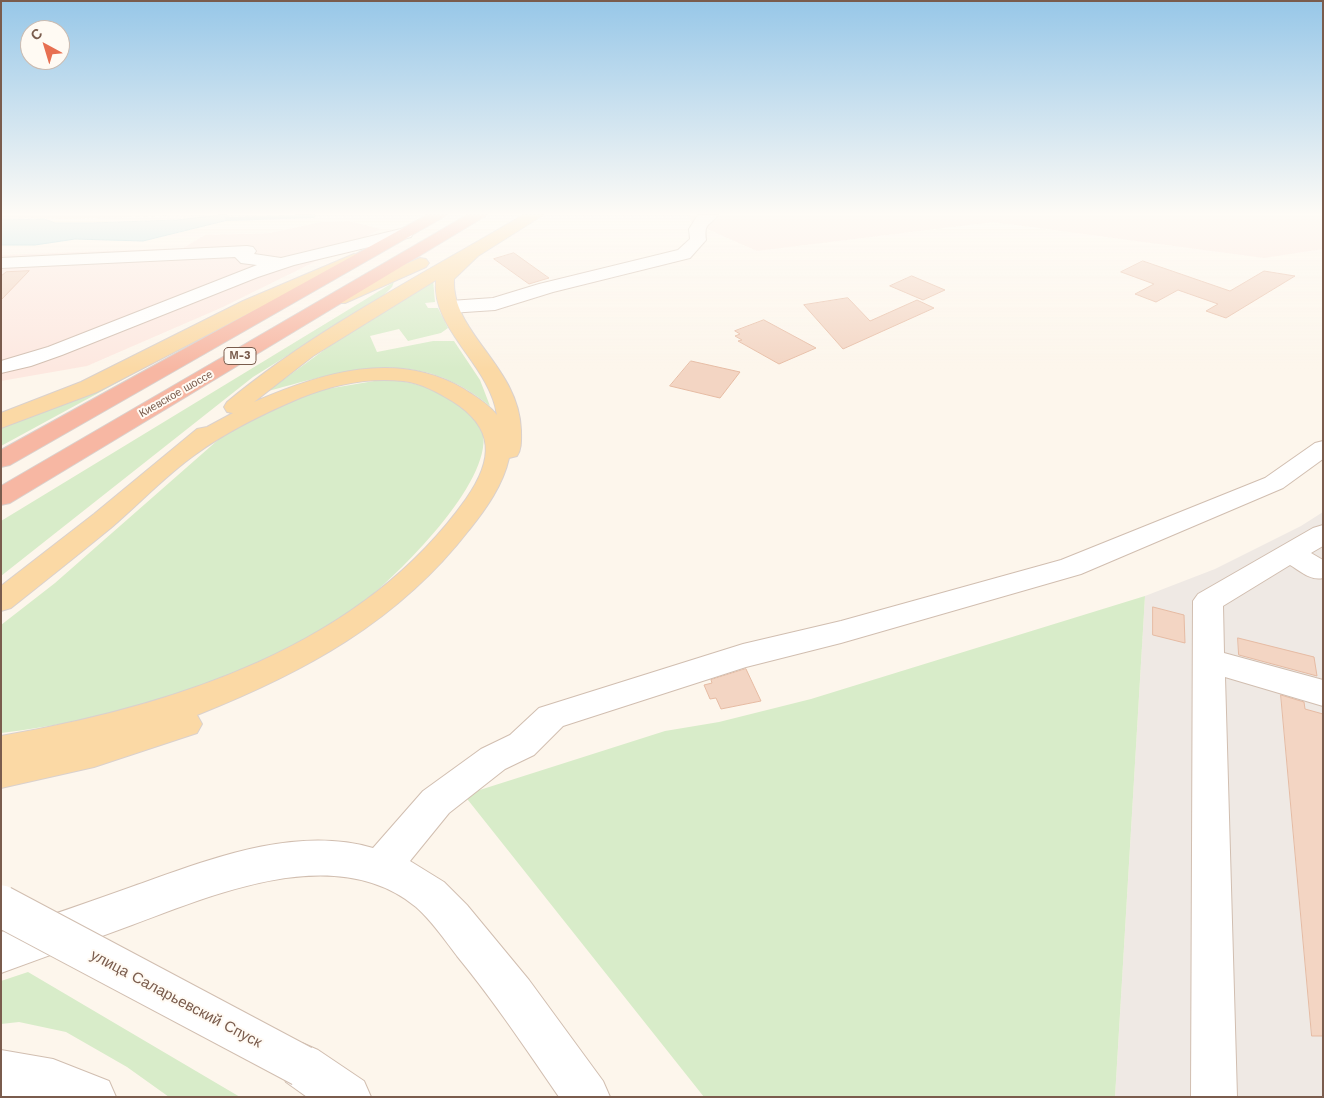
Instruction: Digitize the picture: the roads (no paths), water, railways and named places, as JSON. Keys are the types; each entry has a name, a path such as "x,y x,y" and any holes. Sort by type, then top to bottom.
{"highway":[{"name":"М-3","path":"1,460 346,266"},
{"name":"Киевское шоссе","path":"1,496 392,266"}],"main road":[{"path":"1,421 89,387 250,305 338,266"},
{"path":"332,302 413,266"},
{"path":"1,600 34,576 192,446 252,393 317,344 391,297 449,266"},
{"path":"1,773 66,760 144,739 202,717 253,694 307,667 361,634 406,599 442,565 472,529 495,492 508,457 508,413 502,391 450,308 444,288 445,277 457,266"},
{"path":"1,405 59,392 141,361"},
{"path":"1,750 70,737 154,716 265,673 339,635 388,598 432,558 471,511 494,468 497,431 486,414 462,395 434,380 407,373 372,374 331,381 267,403 192,446"}],"street":[{"path":"1,367 24,362 55,362 87,356 176,321 256,280 257,276 252,273 272,266"},
{"path":"450,308 495,304 546,288 634,266"},
{"path":"381,867 436,802 464,778 522,745 551,717 743,656 841,632 1070,567 1274,484 1323,448"},
{"path":"1214,1097 1208,601 1314,547"},
{"path":"1209,661 1323,693"},
{"path":"1,952 212,878 263,864 308,857 347,860 381,867 401,875 426,890 452,918 494,968 587,1097"},
{"name":"улица Саларьевский Спуск","path":"1,906 302,1066 348,1097"},
{"path":"1,1074 53,1082 93,1097"}]}
